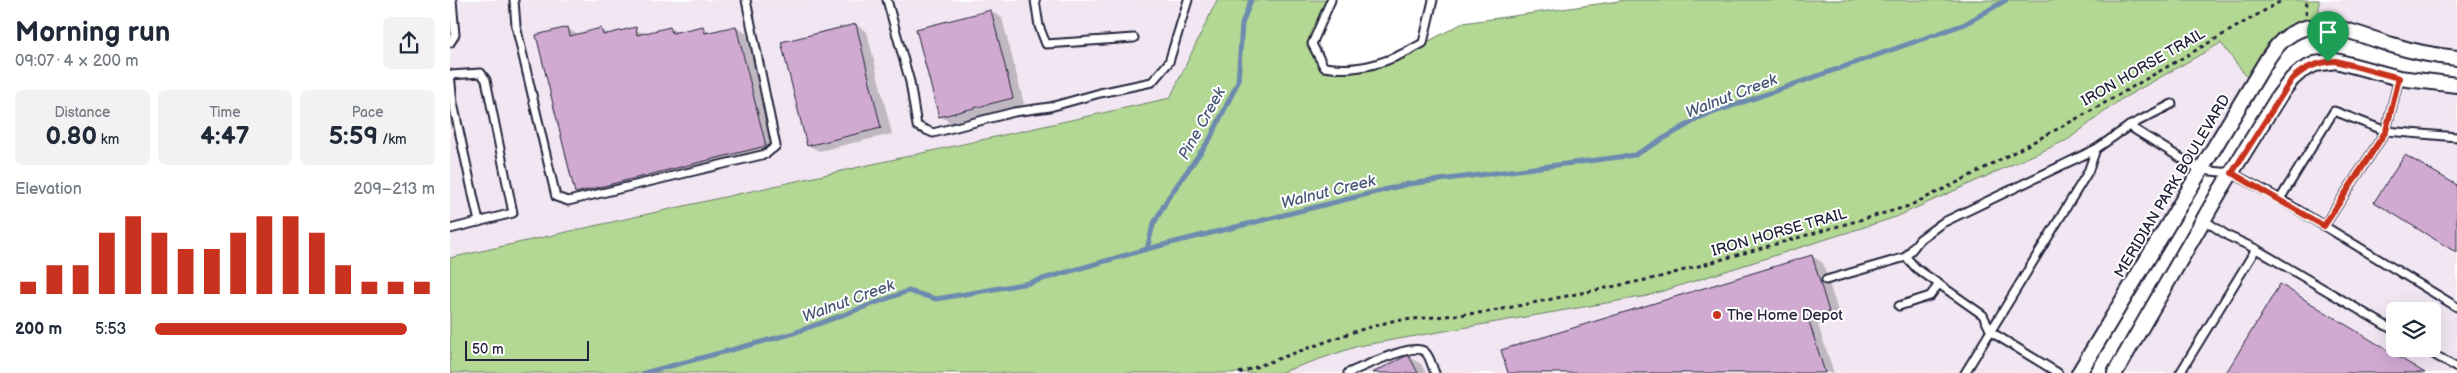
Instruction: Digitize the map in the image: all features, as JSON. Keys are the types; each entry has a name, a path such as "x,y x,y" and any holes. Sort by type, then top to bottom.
{"street":[{"name":"MERIDIAN PARK BOULEVARD","path":"2079,373 2274,48 2284,38 2305,27 2339,28 2426,54 2457,58"},
{"path":"2115,373 2232,173 2285,87 2301,71 2315,64 2336,61 2347,62 2399,78 2457,85"}],"lane":[{"path":"450,43 455,35 452,0"},
{"path":"514,0 516,26 556,197 568,201 766,154 776,146 746,0"},
{"path":"887,0 910,82 917,126 933,133 1014,112 1050,107 1100,93 1152,82 1169,62 1188,0"},
{"path":"1035,0 1039,26 1046,44 1134,38"},
{"path":"1331,0 1312,44 1324,67 1342,70 1393,60 1423,43 1433,0"},
{"path":"450,229 479,222 513,213 486,80 481,73 450,75 453,103 479,222"},
{"path":"2324,226 2386,131 2399,78"},
{"path":"1826,280 1906,257 1920,239 1942,223 2096,149 2129,126 2172,104"},
{"path":"2280,199 2334,111 2386,131 2457,137"},
{"path":"2129,126 2200,170 2232,173 2280,199 2457,307"},
{"path":"1965,373 2088,172 2096,149"},
{"path":"2204,220 2228,236 2256,249 2386,326"},
{"path":"2180,373 2256,249"},
{"path":"1906,257 1916,268 1983,315 1991,332 2058,373"},
{"path":"1899,306 1930,296 1939,284"},
{"path":"1348,373 1403,350 1419,348 1426,352 1435,373"},
{"path":"2438,357 2457,368"}],"path":[{"name":"IRON HORSE TRAIL","path":"1239,373 1353,332 1392,321 1488,312 1660,278 1909,206 2089,112 2283,0"}],"shaded area":[{"path":"450,0 1217,0 1170,98 450,258"},
{"path":"2319,0 2457,0 2457,58 2319,26"},
{"path":"2222,42 2252,84 2079,373 1279,373 1358,346 1647,296 1896,217 2069,139 2120,100"},
{"path":"2315,64 2457,85 2457,373 2115,373 2279,96"}],"green space":[{"path":"1217,0 1331,0 1312,44 1324,67 1342,70 1393,60 1463,23 1626,0 2319,0 2319,26 2292,33 2252,84 2221,43 2120,100 2069,139 1896,217 1647,296 1358,346 1279,373 450,373 450,258 1170,98"}],"building":[{"path":"991,10 1013,98 939,117 916,29"},
{"path":"856,24 881,128 807,146 781,42"},
{"path":"703,26 705,33 736,26 766,146 575,193 536,35 568,27 570,36 601,28 603,35 636,27 637,35 670,27 672,33"},
{"path":"2405,155 2457,185 2457,253 2374,202"},
{"name":"The Home Depot","path":"1812,255 1829,312 1808,318 1825,373 1508,373 1501,350"},
{"path":"2280,284 2386,349 2386,357 2399,357 2425,373 2226,373"},
{"path":"1406,356 1409,356 1418,373 1372,373"}],"waterway":[{"name":"Pine Creek","path":"1147,249 1153,225 1168,198 1210,139 1238,82 1242,24 1251,0"},
{"name":"Walnut Creek","path":"644,373 791,334 908,291 936,299 1029,283 1147,249 1408,184 1635,155 1701,117 1965,24 2006,0"}],"place":[{"name":"The Home Depot","path":"1717,315"}],"route":[{"path":"2328,62 2347,62 2384,75 2399,78 2386,131 2324,226 2232,173 2285,87 2301,71 2315,64 2328,62"}]}
